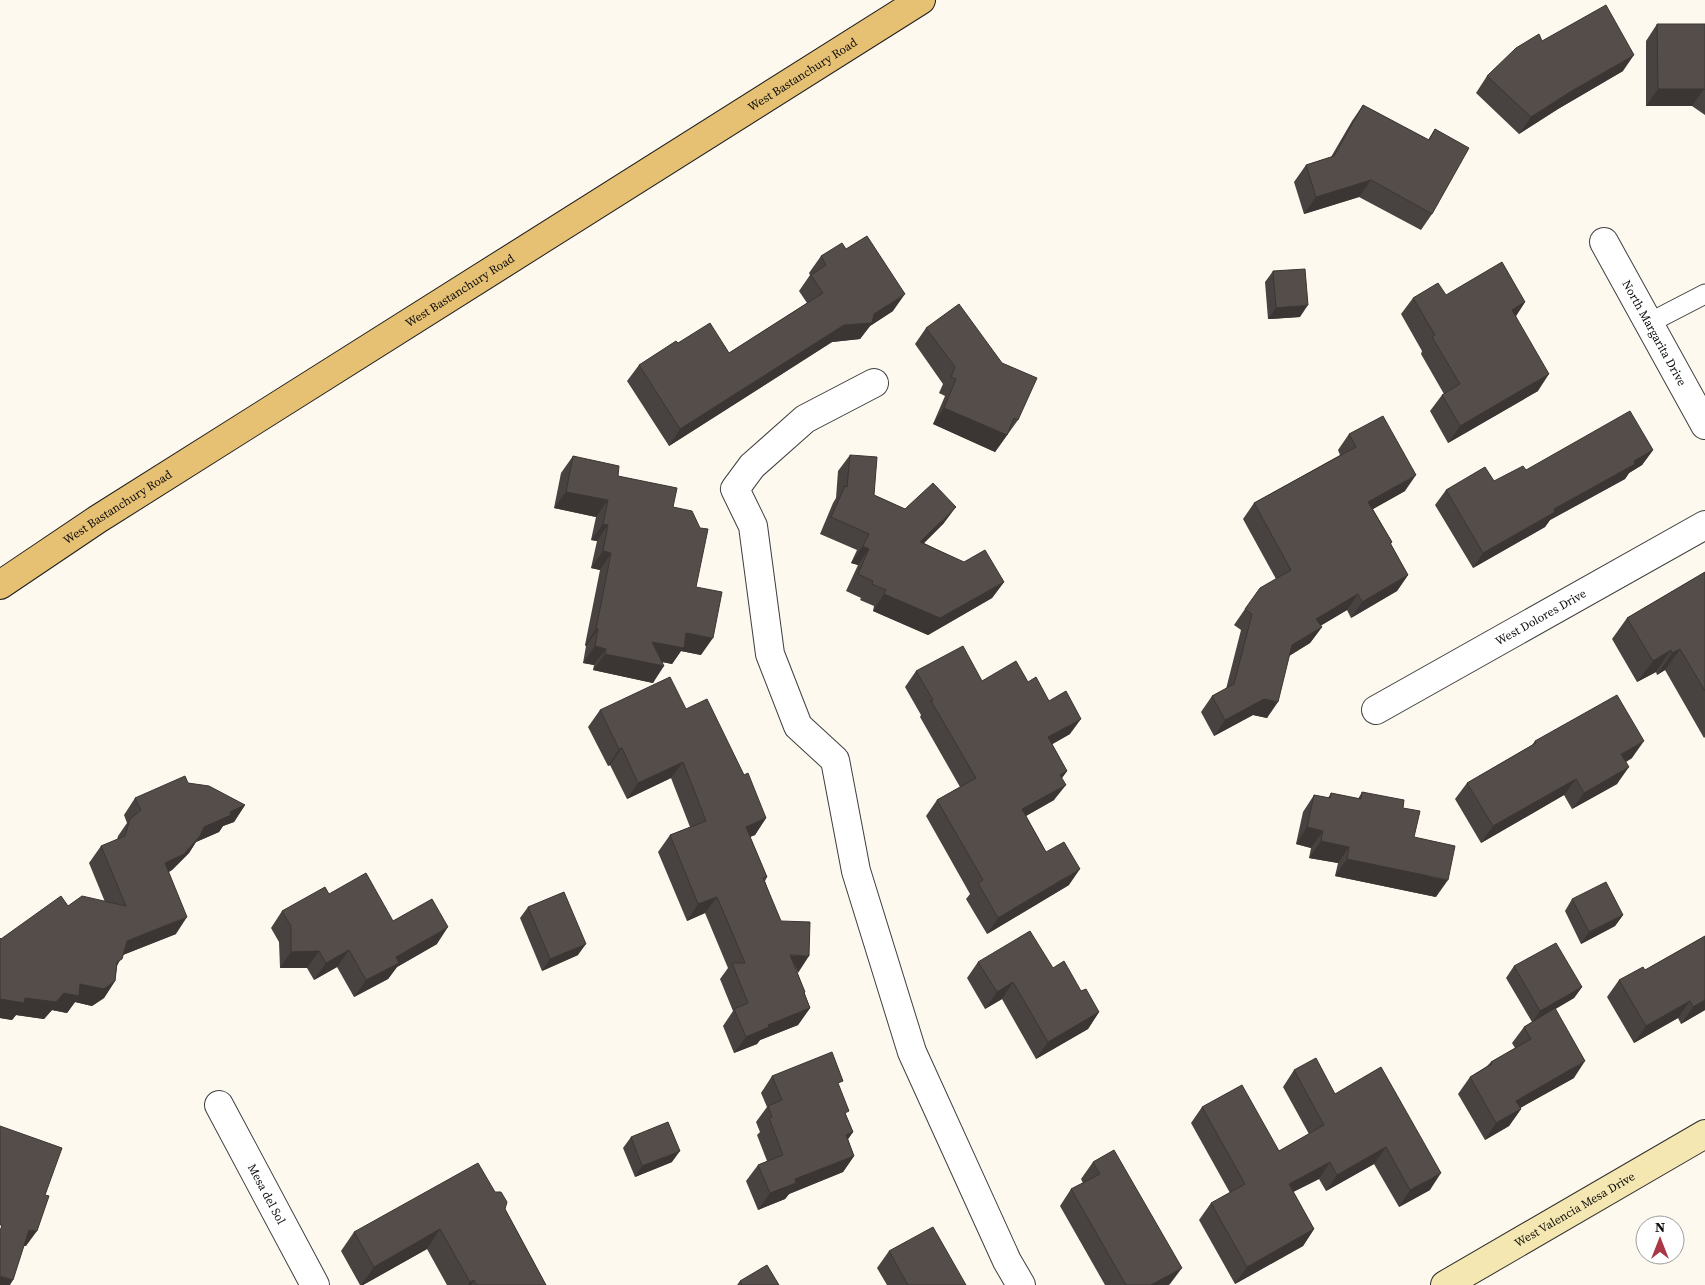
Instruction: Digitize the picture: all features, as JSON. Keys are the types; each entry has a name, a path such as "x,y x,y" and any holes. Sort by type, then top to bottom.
{"main road":[{"name":"West Bastanchury Road","path":"0,585 98,519 921,0"}],"street":[{"name":"North Margarita Drive","path":"1604,242 1705,424"},
{"path":"874,383 806,419 752,466 735,490 753,526 770,654 798,726 835,760 856,871 912,1052 1007,1261 1021,1285"},
{"name":"West Dolores Drive","path":"1376,710 1705,525"},
{"name":"Mesa del Sol","path":"219,1105 315,1285"},
{"name":"West Valencia Mesa Drive","path":"1445,1285 1705,1134"}],"lane":[{"path":"1649,322 1705,294"}],"building":[{"path":"1606,5 1634,55 1531,117 1487,76 1516,48 1539,34 1542,41"},
{"path":"1657,24 1705,24 1705,90 1658,89"},
{"path":"1363,105 1429,140 1435,129 1469,148 1432,214 1371,180 1316,197 1306,165 1334,156"},
{"path":"867,236 905,294 874,314 872,323 844,325 680,429 639,365 676,341 678,343 710,323 729,353 823,293 811,275 826,265 821,256 842,243 846,249"},
{"path":"1502,262 1525,302 1512,310 1549,374 1460,426 1442,395 1460,384 1432,337 1435,335 1413,298 1438,283 1446,295"},
{"path":"1305,269 1308,305 1276,308 1273,271"},
{"path":"959,304 1002,363 1037,378 1018,420 1014,418 1007,435 944,408 956,379 951,377 955,367 926,328"},
{"path":"1630,411 1653,450 1634,461 1635,464 1554,509 1555,512 1483,553 1446,490 1485,467 1494,481 1523,466 1526,470"},
{"path":"1383,416 1416,475 1368,502 1392,542 1390,543 1408,575 1362,602 1358,594 1316,619 1322,627 1292,645 1278,702 1264,699 1225,720 1212,696 1234,684 1252,614 1245,609 1260,588 1291,570 1254,503 1356,447 1349,434"},
{"path":"850,455 877,457 874,495 905,509 933,483 956,507 920,542 964,562 985,550 1004,582 940,618 884,594 886,590 872,584 873,581 858,574 869,549 863,546 869,534 831,517 845,486 847,487"},
{"path":"573,456 619,466 618,476 677,488 673,507 692,511 700,528 708,529 696,587 722,592 713,638 686,633 684,648 652,642 664,666 605,654 606,649 595,646 598,629 596,629 611,553 603,551 608,525 603,524 608,500 566,492"},
{"path":"1705,572 1705,691 1680,649 1672,653 1671,650 1653,661 1627,618"},
{"path":"963,646 982,681 1016,661 1028,682 1036,677 1049,701 1066,691 1081,719 1048,737 1067,771 1060,775 1066,785 1022,809 1046,852 1064,842 1080,869 998,918 978,883 983,880 937,800 976,778 931,701 933,700 916,671"},
{"path":"670,677 686,709 707,699 744,775 748,773 766,818 746,827 767,877 763,878 781,921 810,922 809,956 790,955 810,1008 768,1025 769,1027 746,1037 734,1009 748,1003 732,963 745,963 717,897 698,904 670,835 706,821 683,762 638,783 622,748 619,749 600,710"},
{"path":"1617,695 1644,741 1621,754 1629,767 1584,793 1576,779 1493,826 1467,783 1536,743 1535,741"},
{"path":"185,776 188,783 209,786 245,805 230,812 231,815 204,827 200,836 184,854 165,863 187,917 127,941 122,959 117,962 115,981 104,989 80,984 79,996 64,993 56,1002 25,998 24,1003 0,999 0,938 61,896 68,906 82,896 126,906 101,846 125,836 130,819 141,810 135,798"},
{"path":"1362,792 1404,800 1403,808 1420,811 1414,837 1455,846 1448,880 1347,859 1349,847 1321,841 1323,831 1307,827 1314,795 1330,798 1331,793 1361,799"},
{"path":"366,873 393,921 432,899 448,927 396,957 399,963 366,980 349,950 326,963 319,951 291,952 291,926 282,911 325,887 329,894"},
{"path":"1606,882 1623,915 1589,932 1572,899"},
{"path":"564,892 586,944 550,959 528,907"},
{"path":"1030,931 1053,968 1064,961 1081,991 1086,989 1099,1012 1048,1042 1013,982 997,992 978,962"},
{"path":"1705,936 1705,1000 1693,1007 1690,1001 1646,1026 1619,980 1643,967 1645,970"},
{"path":"1556,943 1582,987 1540,1011 1514,966"},
{"path":"1555,1008 1585,1061 1516,1101 1521,1109 1496,1123 1470,1077 1492,1064 1491,1062 1531,1039 1524,1027"},
{"path":"832,1052 843,1081 838,1083 849,1111 845,1113 853,1132 846,1135 854,1156 795,1179 796,1183 770,1193 758,1165 783,1155 769,1118 772,1117 768,1106 782,1100 772,1076"},
{"path":"1316,1058 1335,1094 1381,1067 1441,1173 1410,1190 1386,1147 1337,1175 1330,1162 1289,1184 1314,1229 1247,1267 1211,1203 1245,1184 1202,1107 1242,1085 1279,1151 1324,1125 1294,1070"},
{"path":"668,1122 680,1151 642,1166 631,1137"},
{"path":"0,1126 62,1148 45,1195 49,1196 37,1231 29,1230 13,1280 0,1276 0,1231 2,1225 0,1225"},
{"path":"1114,1150 1182,1268 1151,1285 1126,1285 1071,1189 1100,1174 1093,1162"},
{"path":"478,1163 495,1192 501,1192 507,1202 505,1209 546,1285 477,1285 474,1280 470,1282 440,1229 374,1267 354,1232"},
{"path":"933,1227 966,1285 908,1285 889,1251"},
{"path":"767,1265 779,1285 742,1285 740,1281"}]}
